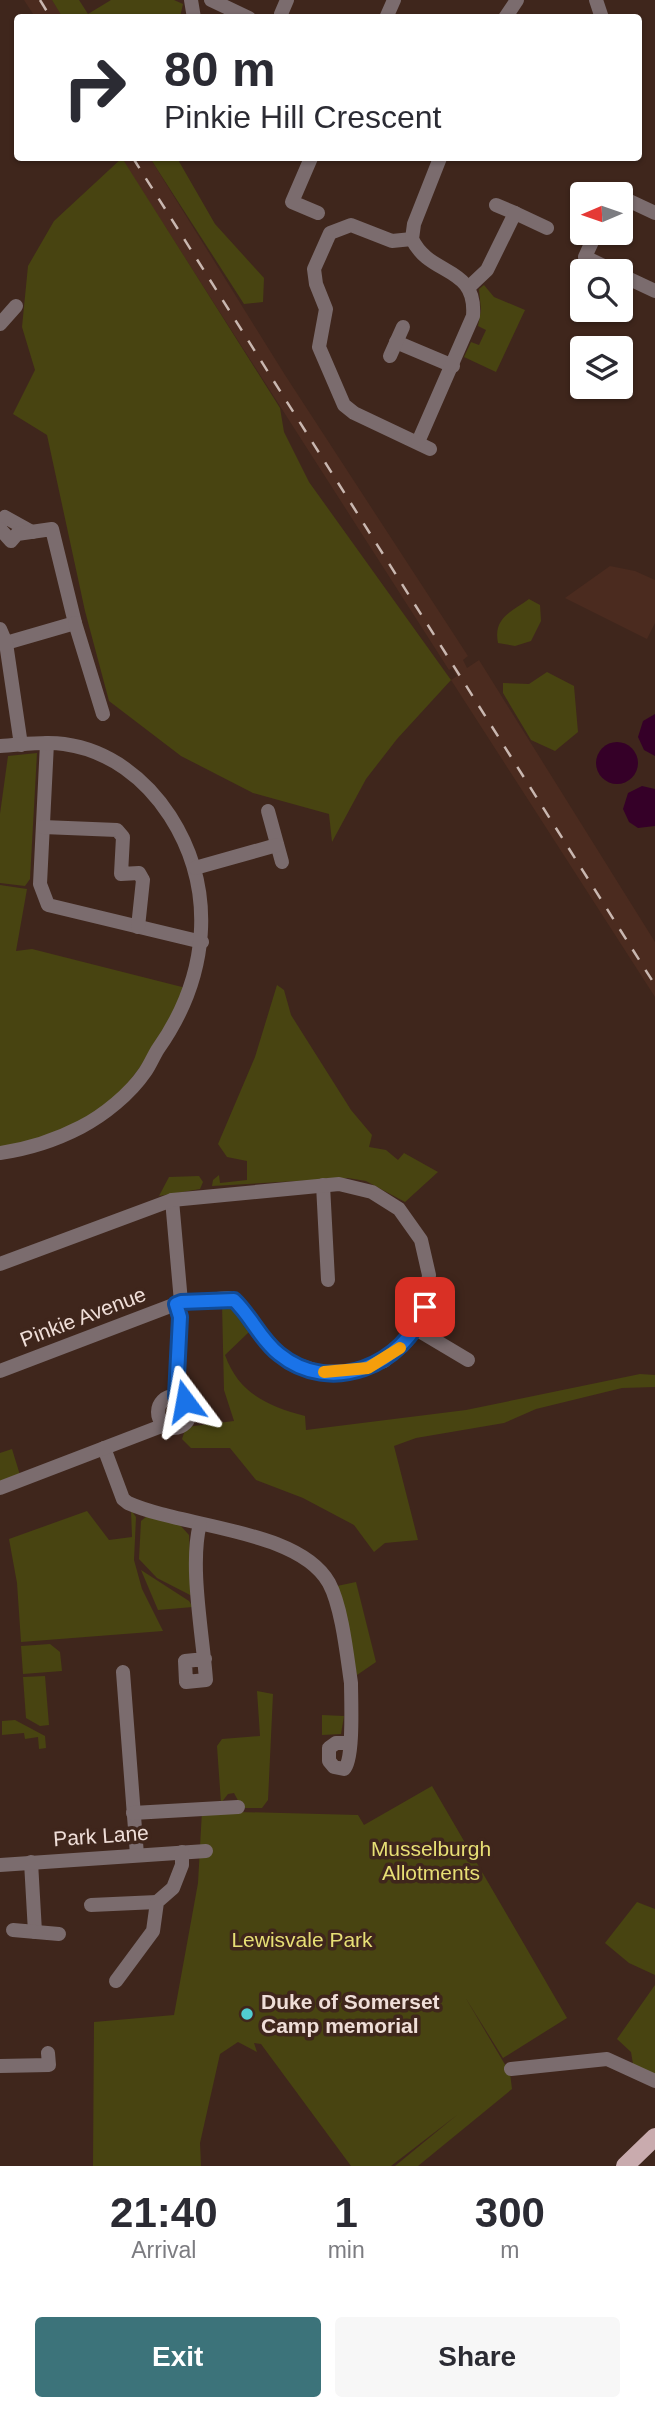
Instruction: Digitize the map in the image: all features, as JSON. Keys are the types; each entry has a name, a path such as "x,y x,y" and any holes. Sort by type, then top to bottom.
{"main road":[{"path":"625,2166 655,2137"}],"street":[{"path":"211,0 241,14"},
{"path":"281,14 287,0"},
{"path":"310,161 292,202 318,213"},
{"path":"412,239 391,241 356,226 340,226 326,238 314,277 326,309 319,346 344,405 424,445 473,316 469,287 455,275 428,261 412,239 414,224 439,161"},
{"path":"634,203 655,213"},
{"path":"496,205 547,228"},
{"path":"469,287 487,270 515,213"},
{"path":"589,259 585,257 590,245"},
{"path":"633,281 655,291"},
{"path":"0,324 10,317 16,306"},
{"path":"390,356 403,327"},
{"path":"397,342 453,366"},
{"path":"0,523 5,517 32,532"},
{"path":"0,529 11,541 18,534 52,529 55,533 64,584 103,714"},
{"path":"6,643 75,623"},
{"path":"0,629 6,643 21,745"},
{"path":"47,743 40,884 42,896 48,905 202,942"},
{"path":"0,746 65,744 126,768 158,798 177,826 195,868 202,902 202,942 195,975 184,1005 145,1073 129,1090 81,1127 30,1147 0,1153"},
{"path":"268,811 282,862"},
{"path":"43,827 117,830 122,837 121,874 139,873 143,880 138,927"},
{"path":"195,868 277,845"},
{"path":"323,1185 328,1280"},
{"path":"0,1264 172,1200 323,1185 348,1185 372,1192 399,1209 413,1224 426,1256 429,1275 425,1307 416,1329 468,1360"},
{"path":"172,1200 180,1317 176,1396"},
{"name":"Pinkie Avenue","path":"0,1371 179,1303 234,1300 260,1336 281,1356 292,1363 320,1372 352,1371 384,1361 397,1352 416,1329"},
{"path":"0,1488 162,1423 176,1427 187,1419 187,1405 176,1396 167,1397 160,1404 158,1414 162,1423"},
{"path":"104,1448 123,1499 128,1503 293,1550 307,1558 322,1573 333,1593 349,1672 350,1743"},
{"path":"200,1524 195,1544 205,1659"},
{"path":"123,1672 137,1855"},
{"path":"133,1814 234,1805"},
{"name":"Park Lane","path":"0,1865 206,1851"},
{"path":"91,1905 157,1902 173,1888 182,1865 182,1852"},
{"path":"31,1862 35,1932"},
{"path":"116,1981 153,1931 157,1902"},
{"path":"13,1930 59,1934"},
{"path":"0,2066 49,2065 48,2053"},
{"path":"511,2069 607,2059 655,2081"}],"shaded area":[{"path":"24,0 52,0 61,14 33,14"},
{"path":"123,161 152,161 285,375 468,656 463,660 467,668 479,660 655,942 655,997 451,680 457,676 452,668 449,670"},
{"path":"610,566 635,571 655,580 655,623 647,639 565,598"},
{"path":"655,714 655,756 644,750 638,737 643,721"},
{"path":"617,742 632,748 638,763 632,778 617,784 602,778 596,763 602,748"},
{"path":"642,786 655,789 655,826 638,828 629,822 623,809 628,793"}],"green space":[{"path":"52,0 79,0 88,14 61,14"},
{"path":"111,0 174,0 183,4 181,14 88,14"},
{"path":"119,161 124,161 280,408 284,432 309,482 451,680 397,739 366,779 332,842 329,814 253,793 181,756 109,701 85,611 47,435 13,414 35,370 22,327 28,266 54,221"},
{"path":"152,161 179,161 215,224 264,278 263,302 244,304"},
{"path":"484,285 494,297 525,310 496,372 464,357 471,342 479,345 486,330 478,326 481,310 479,289"},
{"path":"529,599 540,605 541,621 531,641 515,646 498,643 498,627 505,616"},
{"path":"547,672 574,686 578,732 555,751 531,740 503,693 503,683 529,684"},
{"path":"37,753 30,879 25,886 0,883 0,814 8,756"},
{"path":"0,885 27,889 16,951 32,949 186,988 153,1047 113,1098 76,1125 10,1148 0,1148"},
{"path":"277,985 284,990 291,1015 351,1110 372,1135 369,1147 386,1150 398,1160 404,1153 438,1172 405,1202 366,1181 348,1178 212,1186 213,1180 219,1175 220,1183 247,1180 247,1161 227,1157 218,1144 255,1057"},
{"path":"199,1176 203,1182 200,1189 159,1196 169,1177"},
{"path":"222,1304 230,1307 249,1332 225,1355 238,1380 267,1403 305,1416 306,1430 466,1410 640,1374 655,1375 655,1387 622,1388 536,1409 504,1423 416,1438 394,1446 418,1540 385,1543 374,1552 354,1525 303,1498 256,1480 230,1448 191,1448 182,1439 186,1427 234,1421 224,1390"},
{"path":"12,1449 20,1475 0,1482 0,1453"},
{"path":"131,1510 136,1517 134,1560 142,1589 163,1631 21,1642 17,1583 9,1539 87,1511 109,1540 132,1537"},
{"path":"147,1516 179,1524 189,1535 192,1596 157,1578 139,1559 141,1521"},
{"path":"141,1570 189,1601 193,1607 158,1610"},
{"path":"356,1582 376,1662 357,1675 337,1586"},
{"path":"50,1644 60,1652 62,1671 23,1674 21,1646"},
{"path":"45,1676 49,1725 40,1726 26,1718 23,1677"},
{"path":"257,1691 273,1694 268,1800 262,1808 242,1808 234,1793 228,1794 221,1803 217,1746 222,1739 260,1736"},
{"path":"322,1715 344,1716 341,1734 322,1735"},
{"path":"15,1720 45,1736 46,1748 39,1749 38,1737 25,1739 24,1733 2,1735 2,1721"},
{"name":"Lewisvale Park","path":"432,1786 567,2018 503,2058 465,1997 510,2073 512,2089 418,2166 395,2166 457,2115 391,2166 351,2166 261,2044 254,2043 257,2052 238,2042 220,2054 200,2143 201,2166 93,2166 94,2022 174,2015 198,1883 202,1811 358,1815 364,1825"},
{"path":"637,1902 655,1909 655,1975 629,1963 605,1943"},
{"path":"655,1985 655,2076 633,2064 631,2052 617,2039"}],"railway":[{"path":"40,0 49,14"},
{"path":"135,161 655,985"}],"slow traffic":[{"path":"324,1372 368,1368 384,1361 400,1348"}],"place":[{"name":"Duke of Somerset Camp memorial","path":"247,2014"}],"route":[{"path":"185,1401 176,1396 180,1317 176,1304 181,1302 216,1298 234,1300 260,1336 281,1356 305,1368 336,1373 368,1368 397,1352 416,1329 425,1307"}],"park label":[{"name":"Musselburgh Allotments","path":"431,1861"}]}
